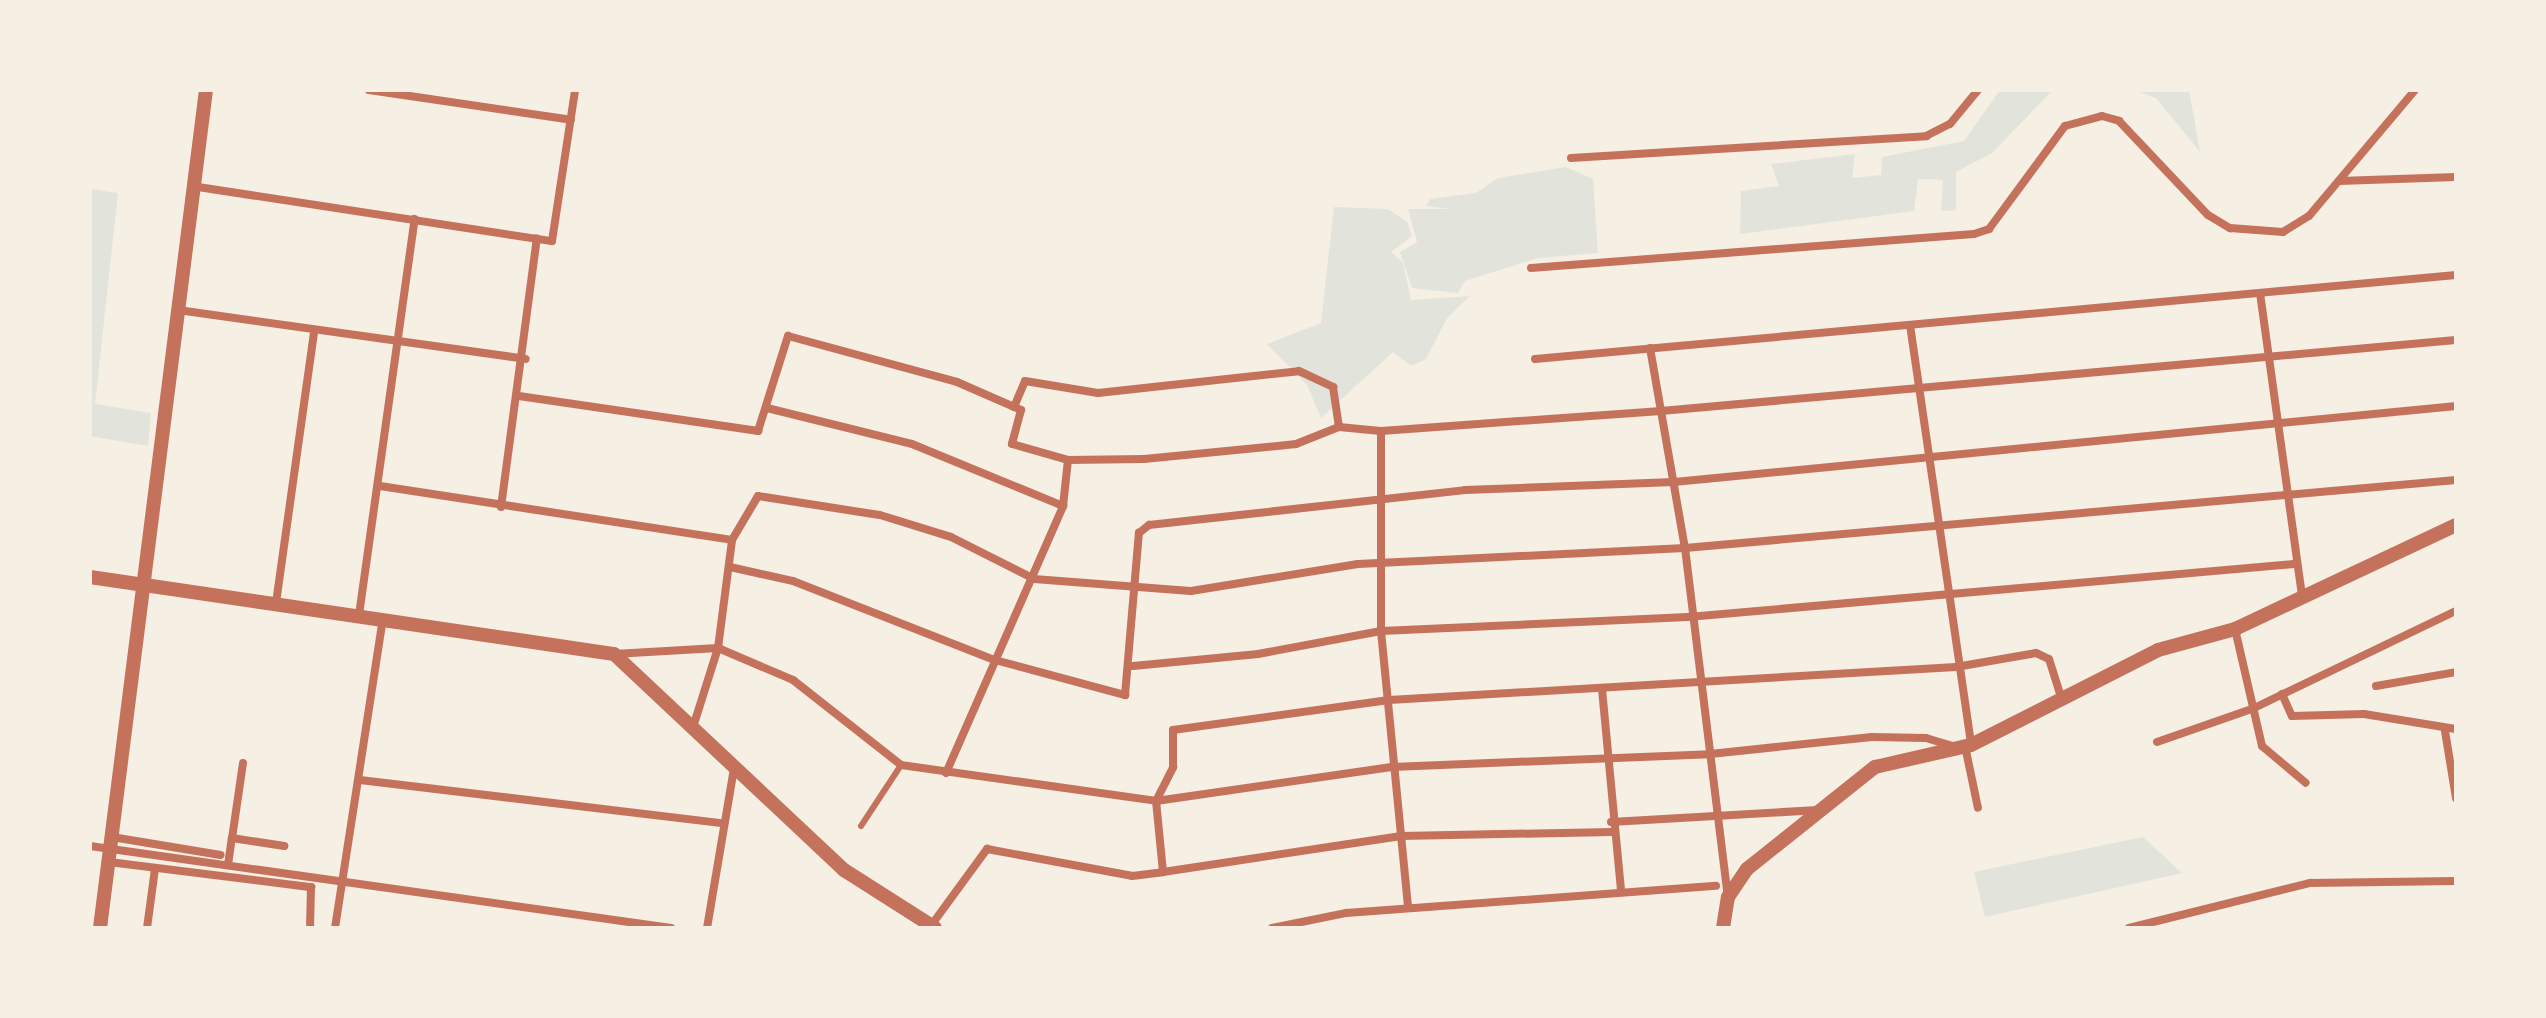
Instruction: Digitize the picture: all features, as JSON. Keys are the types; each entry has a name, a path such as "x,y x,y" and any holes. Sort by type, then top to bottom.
{"street":[{"path":"100,928 146,583 177,309 198,187 206,90"},
{"path":"369,90 571,120"},
{"path":"198,187 537,238 557,238 575,90"},
{"path":"1571,158 1926,136 1950,124 1978,90"},
{"path":"1531,268 1974,234 1989,229 2065,126 2102,116 2119,121 2208,215 2230,228 2283,232 2339,181 2415,90"},
{"path":"2339,181 2456,177"},
{"path":"359,615 380,486 415,219"},
{"path":"501,507 526,359 537,238"},
{"path":"1535,359 2456,275"},
{"path":"2260,293 2288,494 2294,564 2302,596"},
{"path":"177,309 314,333 526,359"},
{"path":"1910,325 1916,391 1928,457 1965,746 1978,808"},
{"path":"276,603 314,333"},
{"path":"519,396 755,432 767,408 788,336 957,382 1014,407 1022,414 1009,440 1068,460 1296,444 1339,427 1381,431 1661,411 2269,361 2456,340"},
{"path":"1650,348 1685,548 1688,617 1720,816 1728,897 1723,928"},
{"path":"1014,407 1025,381 1098,393 1299,371 1333,387 1339,427"},
{"path":"730,567 793,581 995,660 1125,695 1133,666 1132,591 1139,533 1149,525 1382,502 1465,490 1674,482 2456,406"},
{"path":"767,408 912,444 1063,506"},
{"path":"1381,431 1381,631 1408,908"},
{"path":"946,773 1034,579 1063,506 1068,460"},
{"path":"694,724 718,648 732,540 752,501 880,515 951,537 1034,579 1132,591 1191,591 1383,565 1685,548 2456,480"},
{"path":"380,486 501,507 732,540"},
{"path":"1728,897 1747,869 1875,767 1965,746 2062,701 2158,650 2235,629 2456,525"},
{"path":"1133,666 1258,654 1381,631 1688,617 2294,564"},
{"path":"90,577 614,654 718,648 793,680 901,765 1156,801 1392,767 1710,754 1872,737 1926,738 1965,746"},
{"path":"2157,742 2252,709 2456,611"},
{"path":"335,928 383,619"},
{"path":"2235,629 2262,746 2306,783"},
{"path":"614,654 694,724 734,769 844,870 932,926 981,852 994,849 1145,876 1401,836 1612,827 1823,809"},
{"path":"1163,872 1156,801 1173,767 1171,732 1389,700 1956,667 2043,654 2062,701"},
{"path":"2376,686 2456,672"},
{"path":"1602,689 1604,759 1621,891"},
{"path":"2282,694 2292,716 2364,714 2445,731 2456,729"},
{"path":"2445,731 2456,798"},
{"path":"228,865 243,763"},
{"path":"707,928 721,823 734,769"},
{"path":"360,780 721,823"},
{"path":"232,838 284,846"},
{"path":"90,846 671,928"},
{"path":"111,849 221,855"},
{"path":"111,849 155,869 311,887 310,928"},
{"path":"147,928 155,869"},
{"path":"2129,928 2310,883 2456,881"},
{"path":"1272,928 1408,908 1716,886"}],"lane":[{"path":"861,826 901,765"}],"shaded area":[{"path":"2000,90 2053,90 1992,153 1956,172 1956,210 1941,211 1943,180 1918,179 1914,211 1740,234 1741,191 1779,186 1771,164 1855,154 1852,178 1881,175 1882,157 1964,141"},
{"path":"2133,90 2189,90 2200,152 2156,98"},
{"path":"1566,167 1593,179 1598,253 1538,258 1465,281 1458,293 1412,288 1400,252 1417,242 1408,209 1451,209 1426,206 1430,199 1476,193 1498,178"},
{"path":"90,189 118,193 95,404 151,413 148,446 90,436"},
{"path":"1334,207 1388,209 1407,222 1412,236 1391,252 1403,263 1411,300 1470,296 1447,318 1426,359 1411,366 1393,352 1321,418 1307,385 1267,344 1321,323"},
{"path":"2143,837 2182,873 1985,917 1974,872"}]}
